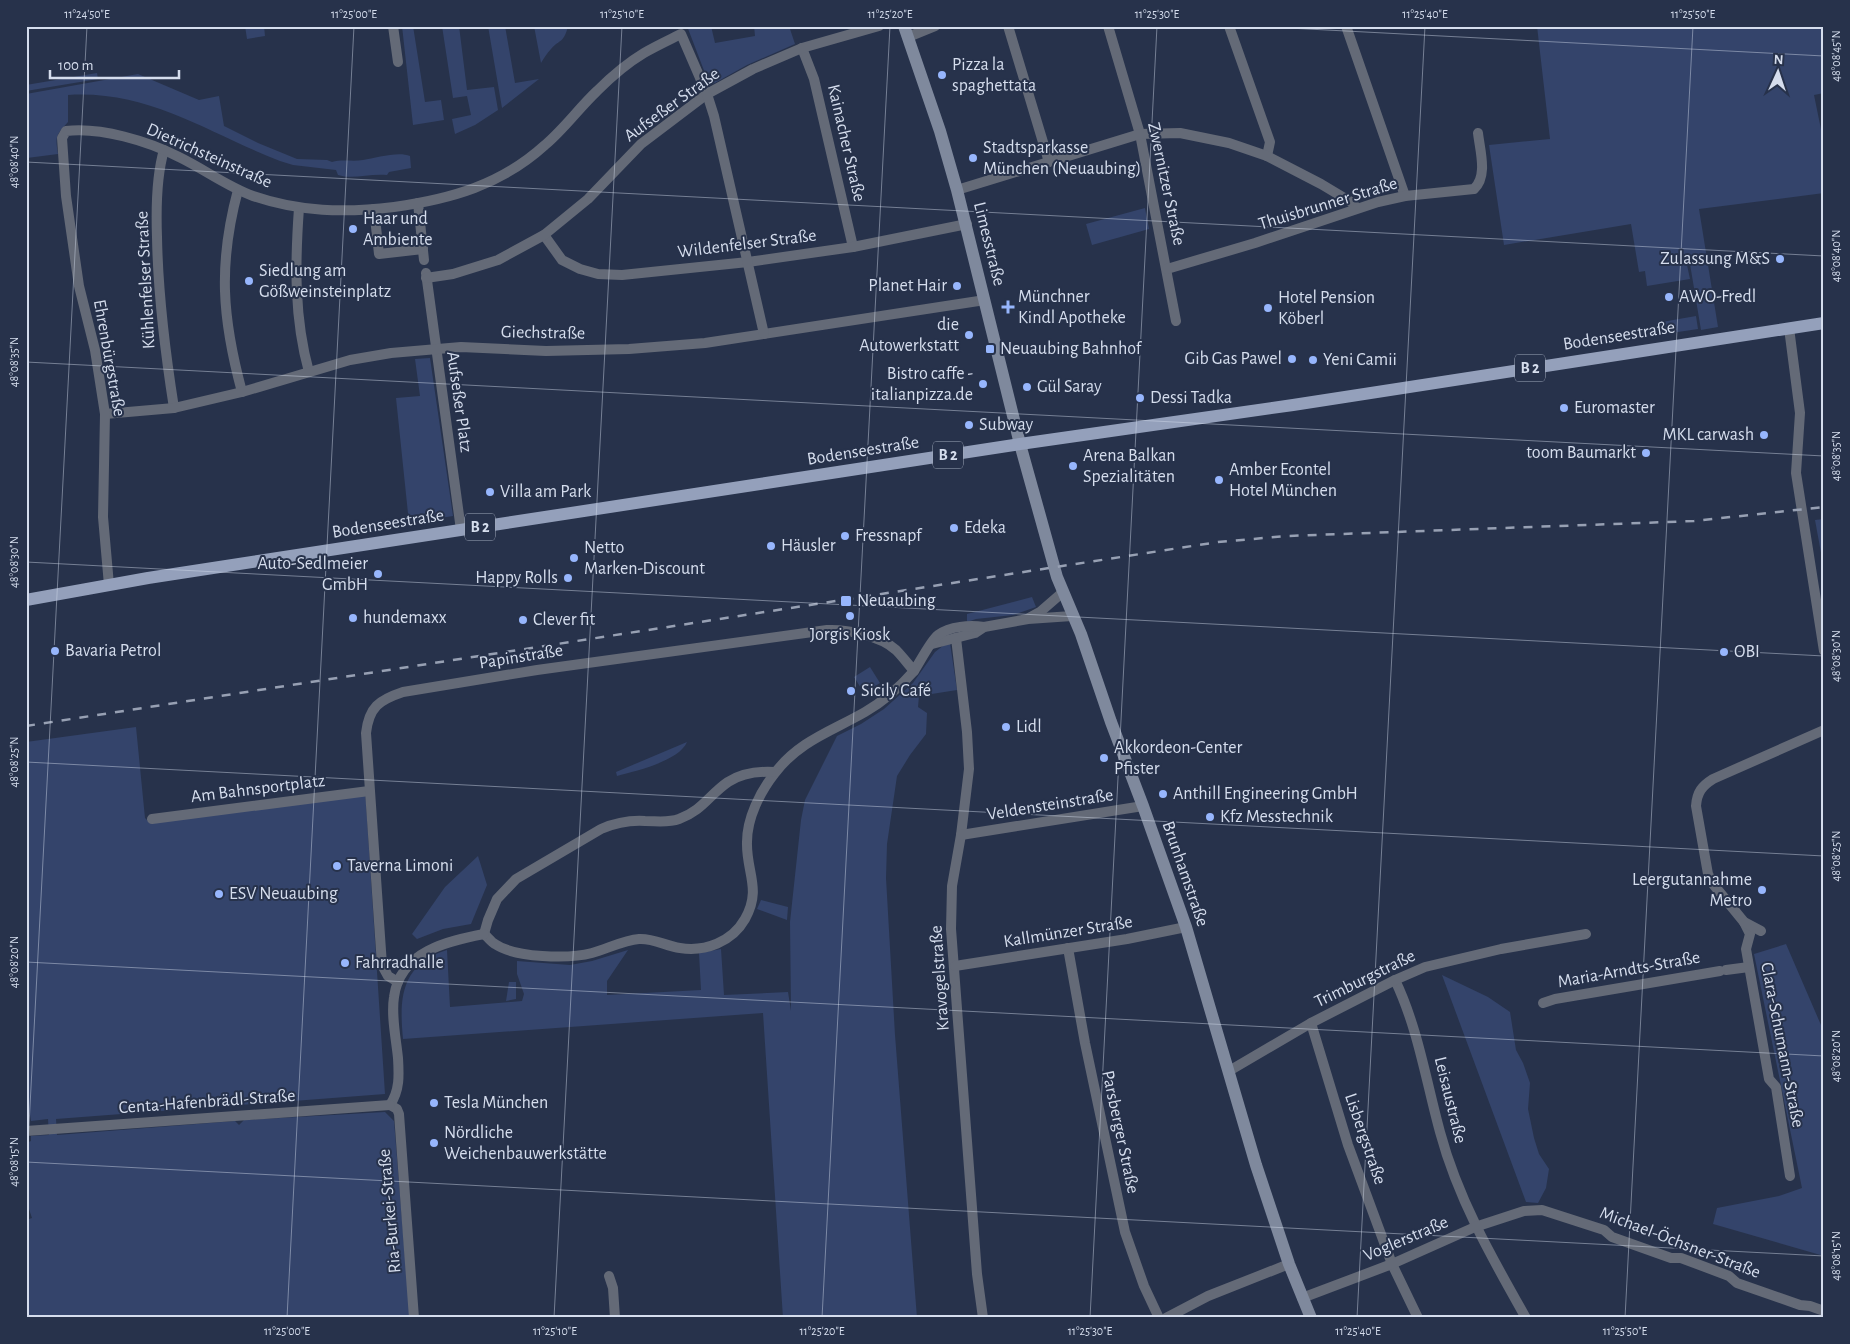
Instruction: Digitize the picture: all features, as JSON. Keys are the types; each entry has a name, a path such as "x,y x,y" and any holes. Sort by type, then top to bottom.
{"main road":[{"name":"Bodenseestraße","path":"26,600 109,585 461,530 1824,323"}],"street":[{"path":"393,26 398,62"},
{"name":"Aufseßer Straße","path":"453,274 498,260 544,235 588,199 641,144 707,94 753,69 802,48 879,26"},
{"path":"906,32 936,26"},
{"path":"1008,26 1049,162"},
{"name":"Zwernitzer Straße","path":"1108,26 1140,134 1176,321"},
{"path":"1229,26 1270,142 1267,156"},
{"path":"1346,26 1405,196"},
{"name":"Limesstraße","path":"906,32 940,131 967,224 1020,444"},
{"name":"Dietrichsteinstraße","path":"62,138 66,131 92,131 139,141 164,150 238,190 270,202 299,208 331,211 374,209 447,198 477,188 515,169 545,145 598,90 643,54 681,34 707,94"},
{"name":"Kainacher Straße","path":"802,48 814,79 853,247"},
{"path":"707,94 714,116 764,334"},
{"path":"957,190 1140,134 1180,133 1229,143 1267,156 1321,184 1352,202 1357,208"},
{"name":"Thuisbrunner Straße","path":"1167,269 1255,243 1357,208 1405,196 1474,189 1478,185 1482,172 1478,133"},
{"name":"Ehrenbürgstraße","path":"62,138 66,196 79,286 94,350 105,414 103,517 109,585"},
{"name":"Kühlenfelser Straße","path":"164,150 156,213 157,260 162,319 174,408"},
{"path":"238,190 227,234 224,271 228,328 242,392"},
{"path":"374,209 378,254 424,255 418,203"},
{"path":"299,208 297,295 302,346 309,372"},
{"name":"Wildenfelser Straße","path":"544,235 562,260 580,269 598,274 622,274 748,262 853,247 967,224"},
{"name":"Aufseßer Platz","path":"453,274 426,275 461,530"},
{"name":"Giechstraße","path":"105,414 174,408 242,392 350,360 391,353 461,347 546,351 629,349 705,343 985,300"},
{"path":"1789,328 1800,413 1796,451 1796,481 1824,651"},
{"name":"Brunhamstraße","path":"1020,444 1049,551 1072,616 1081,634 1186,927 1256,1165 1289,1264 1311,1318"},
{"path":"1028,619 1040,612 1063,592"},
{"path":"484,934 496,945 510,950 570,956 590,954 639,939 679,948 698,950 722,942 744,921 752,905 753,884 747,842 755,806 763,790 776,772 801,747 832,728 866,711 901,686 914,671 938,635 946,631 974,626 984,627 1028,619 1072,616"},
{"path":"932,644 956,638 984,627"},
{"name":"Papinstraße","path":"398,982 388,976 382,965 369,791 367,723 378,703 403,692 536,670 842,629 857,632 895,649 914,671"},
{"name":"Kravogelstraße","path":"956,638 967,732 968,769 961,835 954,865 951,929 977,1274 983,1318"},
{"path":"1760,931 1744,922 1713,884 1708,874 1696,806 1697,795 1703,785 1713,779 1824,730"},
{"path":"484,934 496,899 510,884 522,875 601,830 615,823 629,821 664,822 676,820 689,815 706,803 727,783 738,777 757,772 776,772"},
{"name":"Am Bahnsportplatz","path":"152,819 369,791"},
{"name":"Veldensteinstraße","path":"961,835 1143,806"},
{"name":"Clara-Schumann-Straße","path":"1744,922 1750,934 1746,949 1768,1079 1776,1086 1790,1176"},
{"name":"Kallmünzer Straße","path":"955,966 1168,932 1186,927"},
{"path":"390,1105 396,1097 399,1081 394,996 398,982 409,966 430,948 484,934"},
{"name":"Trimburgstraße","path":"1229,1071 1311,1023 1395,980 1425,967 1465,957 1586,934"},
{"name":"Parsberger Straße","path":"1068,948 1085,1043 1124,1232 1144,1286 1159,1318"},
{"name":"Maria-Arndts-Straße","path":"1543,1003 1555,999 1749,967"},
{"name":"Leisaustraße","path":"1395,980 1421,1052 1440,1133 1454,1176 1476,1227 1526,1318"},
{"name":"Lisbergstraße","path":"1311,1023 1348,1145 1392,1264 1418,1318"},
{"name":"Centa-Hafenbrädl-Straße","path":"26,1131 390,1105"},
{"name":"Ria-Burkei-Straße","path":"390,1105 397,1109 399,1114 414,1318"},
{"name":"Michael-Öchsner-Straße","path":"1524,1211 1542,1210 1595,1227 1604,1230 1612,1237 1671,1258 1681,1258 1729,1276 1736,1283 1800,1305 1824,1311"},
{"name":"Voglerstraße","path":"1302,1298 1392,1264 1476,1227 1524,1211"},
{"path":"1166,1318 1208,1296 1289,1264"},
{"path":"609,1276 613,1288 615,1318"}],"shaded area":[{"path":"245,26 264,26 265,36 247,39"},
{"path":"402,26 413,26 425,102 441,100 444,120 413,125"},
{"path":"442,26 459,26 467,90 494,87 498,110 475,125 455,134 452,119 471,115 467,96 453,98"},
{"path":"488,26 505,26 515,83 539,79 502,108"},
{"path":"534,26 568,26 563,38 541,63"},
{"path":"687,26 711,26 715,43 755,36 754,26 789,26 795,44 747,65 713,84 708,81"},
{"path":"1537,26 1824,26 1824,93 1814,95 1824,144 1824,193 1699,209 1718,327 1701,330 1690,264 1687,265 1690,279 1647,286 1645,271 1639,272 1631,224 1504,245 1489,145 1550,139"},
{"path":"97,73 98,79 26,91 26,85"},
{"path":"138,74 199,100 219,96 224,126 297,159 327,160 332,162 359,161 393,155 405,155 410,156 411,168 389,172 387,175 350,177 338,175 336,170 293,165 253,150 202,126 152,106 98,95 68,95 68,122 57,136 58,154 27,158 26,94"},
{"path":"1145,208 1149,229 1092,245 1086,224"},
{"path":"1696,316 1698,329 1658,335 1656,323"},
{"path":"430,358 453,516 409,523 396,398 420,396 415,359"},
{"path":"1824,519 1824,569 1815,520"},
{"path":"1032,597 1036,607 1013,615 976,619 967,622 967,614"},
{"path":"950,643 957,690 919,696 918,707 927,713 926,734 897,776 887,844 886,878 895,1035 917,1318 783,1318 763,1013 403,1039 402,1010 406,984 420,964 432,956 447,950 450,1007 522,1001 524,994 517,974 517,961 570,965 592,961 628,950 607,981 607,995 701,990 699,953 721,949 724,995 788,992 791,1011 790,922 801,820 805,800 837,736 861,724 884,709 913,683 935,652"},
{"path":"870,667 880,683 864,693 854,677"},
{"path":"136,727 145,818 150,823 365,788 385,1094 56,1119 57,1135 235,1121 239,1125 244,1120 385,1112 394,1121 410,1318 26,1318 26,1220 32,1218 26,1200 26,1143 31,1141 31,1136 49,1135 48,1119 31,1121 26,1091 26,742"},
{"path":"687,742 675,755 666,760 617,776 616,772"},
{"path":"478,856 487,885 471,924 443,929 417,939 412,934 445,887"},
{"path":"761,900 788,907 787,920 757,909"},
{"path":"1786,944 1824,1032 1824,1256 1713,1224 1717,1208 1779,1196 1802,1188 1754,954"},
{"path":"1442,975 1488,997 1510,1012 1516,1050 1530,1083 1528,1109 1534,1138 1539,1154 1549,1169 1546,1188 1538,1203 1526,1202"},
{"path":"509,982 516,982 516,999 506,1001"}],"railway":[{"path":"26,726 1218,542 1287,536 1694,521 1824,507"}],"place":[{"name":"Pizza la spaghettata","path":"942,75"},
{"name":"Stadtsparkasse München (Neuaubing)","path":"973,158"},
{"name":"Haar und Ambiente","path":"353,229"},
{"name":"Zulassung M&S","path":"1780,259"},
{"name":"Siedlung am Gößweinsteinplatz","path":"249,281"},
{"name":"Planet Hair","path":"957,286"},
{"name":"AWO-Fredl","path":"1669,297"},
{"name":"Münchner Kindl Apotheke","path":"1008,307"},
{"name":"Hotel Pension Köberl","path":"1268,308"},
{"name":"die Autowerkstatt","path":"969,335"},
{"name":"Neuaubing Bahnhof","path":"990,349"},
{"name":"Gib Gas Pawel","path":"1292,359"},
{"name":"Yeni Camii","path":"1313,360"},
{"name":"Bistro caffe - italianpizza.de","path":"983,384"},
{"name":"Gül Saray","path":"1027,387"},
{"name":"Dessi Tadka","path":"1140,398"},
{"name":"Euromaster","path":"1564,408"},
{"name":"Subway","path":"969,425"},
{"name":"MKL carwash","path":"1764,435"},
{"name":"toom Baumarkt","path":"1646,453"},
{"name":"Arena Balkan Spezialitäten","path":"1073,466"},
{"name":"Amber Econtel Hotel München","path":"1219,480"},
{"name":"Villa am Park","path":"490,492"},
{"name":"Edeka","path":"954,528"},
{"name":"Fressnapf","path":"845,536"},
{"name":"Häusler","path":"771,546"},
{"name":"Netto Marken-Discount","path":"574,558"},
{"name":"Auto-Sedlmeier GmbH","path":"378,574"},
{"name":"Happy Rolls","path":"568,578"},
{"name":"Neuaubing","path":"846,601"},
{"name":"Jorgis Kiosk","path":"850,616"},
{"name":"hundemaxx","path":"353,618"},
{"name":"Clever fit","path":"523,620"},
{"name":"Bavaria Petrol","path":"55,651"},
{"name":"OBI","path":"1724,652"},
{"name":"Sicily Café","path":"851,691"},
{"name":"Lidl","path":"1006,727"},
{"name":"Akkordeon-Center Pfister","path":"1104,758"},
{"name":"Anthill Engineering GmbH","path":"1163,794"},
{"name":"Kfz Messtechnik","path":"1210,817"},
{"name":"Taverna Limoni","path":"337,866"},
{"name":"Leergutannahme Metro","path":"1762,890"},
{"name":"ESV Neuaubing","path":"219,894"},
{"name":"Fahrradhalle","path":"345,963"},
{"name":"Tesla München","path":"434,1103"},
{"name":"Nördliche Weichenbauwerkstätte","path":"434,1143"}]}
